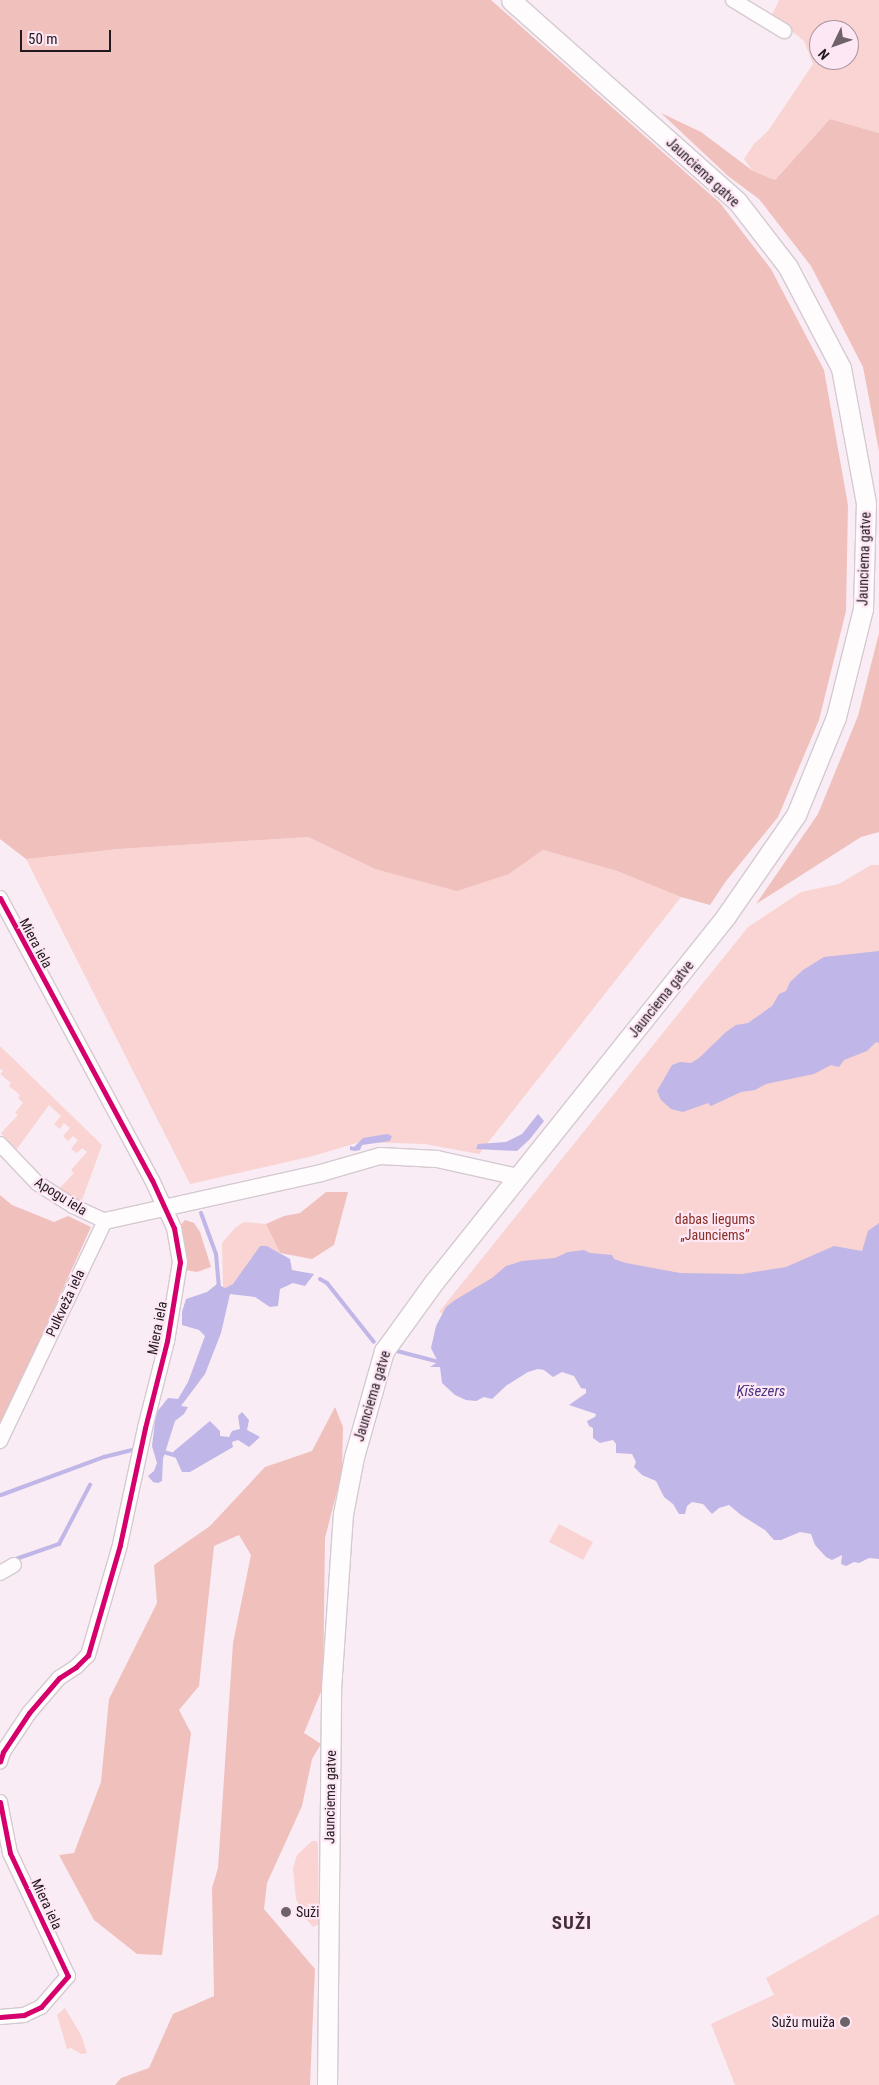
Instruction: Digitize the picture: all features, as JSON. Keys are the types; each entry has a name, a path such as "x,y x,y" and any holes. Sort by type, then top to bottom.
{"main road":[{"name":"Jaunciema gatve","path":"328,2085 331,1689 343,1514 347,1486 384,1351 434,1282 726,916 796,815 836,718 863,609 866,503 841,368 788,267 737,201 511,0"}],"street":[{"path":"733,0 784,31"},
{"name":"Miera iela","path":"0,898 166,1208 174,1228 180,1262 166,1341 120,1545 88,1655 59,1678 28,1713 3,1752 0,1762"},
{"name":"Apogu iela","path":"0,1144 37,1183 73,1206 105,1221"},
{"path":"105,1221 321,1173 380,1156 437,1158 518,1177"},
{"name":"Pulkveža iela","path":"0,1441 105,1221"},
{"path":"0,1573 14,1565"},
{"name":"Miera iela","path":"0,1802 10,1853 68,1976 41,2006 24,2015 0,2017"}],"green space":[{"path":"779,0 879,0 879,133 830,119 775,180 753,171 744,159 754,144 768,131 809,70 859,70 859,20 809,20 809,54 804,41 772,15"},
{"path":"308,837 375,869 509,874 543,850 617,871 681,897 479,1154 425,1144 360,1142 313,1156 190,1184 26,859 119,849"},
{"name":"dabas liegums „Jaunciems”","path":"871,865 879,865 879,1378 483,1331 439,1312 748,927 801,892 839,884"},
{"path":"0,1046 102,1145 81,1203 59,1189 74,1173 71,1170 87,1152 82,1148 77,1153 71,1149 78,1140 73,1136 68,1141 63,1136 70,1128 64,1123 60,1129 54,1124 61,1116 49,1105 16,1150 1,1133 18,1115 15,1113 23,1103 18,1098 20,1095 9,1086 11,1083 0,1074 3,1071 0,1069"},
{"path":"244,1222 266,1224 280,1253 267,1246 246,1267 233,1284 225,1288 223,1287 222,1243 235,1228"},
{"path":"559,1524 593,1542 583,1560 549,1542"},
{"path":"312,1841 317,1841 318,1845 319,1924 313,1927 305,1918 296,1899 293,1868 297,1855"},
{"path":"879,1914 879,2085 735,2085 711,2024 774,1995 766,1978"},
{"path":"65,2008 81,2035 87,2053 81,2054 71,2048 67,2049 57,2015"}],"shaded area":[{"path":"0,0 491,0 720,203 771,269 824,370 848,505 846,611 819,720 778,817 726,881 710,905 681,897 617,871 543,850 509,874 457,891 375,869 308,837 119,849 26,859 0,839"},
{"path":"661,113 701,132 753,171 775,180 830,119 879,133 879,451 863,367 811,266 759,199 728,176"},
{"path":"879,633 879,832 861,837 756,904 818,814 858,716"},
{"path":"326,1192 348,1192 334,1245 312,1259 280,1253 266,1224 284,1216 300,1213"},
{"path":"0,1195 12,1205 54,1222 68,1216 91,1227 0,1428"},
{"path":"185,1220 194,1223 200,1232 211,1267 197,1272 185,1270 180,1226"},
{"path":"335,1407 343,1427 342,1472 325,1538 323,1687 304,1733 321,1744 312,1759 302,1806 267,1883 264,1909 315,1969 310,2085 115,2085 121,2078 149,2068 173,2014 214,1996 212,1888 218,1868 233,1643 251,1555 239,1535 214,1546 199,1686 179,1710 191,1733 162,1955 137,1954 94,1920 59,1855 74,1853 101,1782 109,1699 157,1603 154,1565 210,1526 265,1467 312,1451"}],"water":[{"path":"879,951 879,1043 876,1042 867,1051 844,1060 839,1067 831,1065 814,1074 766,1084 755,1090 741,1092 711,1106 708,1103 683,1112 671,1109 661,1100 657,1091 672,1065 680,1062 691,1063 699,1058 726,1032 736,1025 748,1023 772,1006 779,994 786,991 790,982 803,970 824,957"},
{"path":"538,1114 544,1121 530,1139 517,1151 476,1149 478,1144 506,1142 522,1134"},
{"path":"387,1134 392,1136 390,1141 362,1145 360,1150 350,1150 350,1146 354,1147 363,1138"},
{"name":"Ķīšezers","path":"879,1223 879,1559 869,1558 846,1566 841,1564 842,1555 832,1560 826,1557 815,1545 811,1534 800,1532 781,1540 774,1540 765,1530 729,1505 719,1508 712,1514 703,1504 692,1502 687,1506 685,1514 679,1514 673,1504 664,1497 656,1481 642,1475 634,1467 636,1462 632,1454 616,1453 616,1444 613,1440 600,1443 593,1438 593,1428 589,1426 587,1421 595,1417 596,1414 569,1405 586,1393 586,1389 581,1388 574,1376 562,1372 553,1377 544,1370 538,1369 528,1372 507,1385 492,1399 484,1397 476,1401 466,1400 455,1395 442,1383 440,1367 430,1367 438,1362 431,1348 436,1326 446,1307 492,1278 506,1266 522,1261 555,1258 568,1252 584,1250 590,1253 612,1255 614,1259 626,1263 680,1273 742,1274 786,1267 834,1246 862,1251 868,1231"},
{"path":"260,1246 267,1246 290,1259 292,1270 314,1274 305,1286 293,1283 280,1289 278,1306 270,1307 255,1297 230,1294 221,1333 205,1374 181,1406 188,1407 184,1414 175,1421 163,1459 162,1481 158,1483 153,1482 148,1476 154,1471 157,1463 152,1446 156,1413 168,1398 178,1399 188,1382 205,1336 199,1330 182,1325 182,1312 186,1299 207,1292 217,1284 225,1288 233,1284"},
{"path":"242,1412 249,1420 247,1430 260,1437 249,1447 238,1440 232,1442 233,1447 190,1472 182,1472 173,1452 210,1421 220,1431 220,1436 229,1437 232,1431 240,1429 238,1416"}],"waterway":[{"path":"201,1213 216,1254 219,1288"},
{"path":"320,1279 327,1283 374,1342"},
{"path":"397,1351 443,1363"},
{"path":"1,1495 104,1457 132,1450"},
{"path":"160,1451 178,1456"},
{"path":"13,1560 59,1544 90,1485"}],"cycle path":[{"path":"0,898 152,1180 174,1228 180,1262 167,1341 145,1428 120,1545 88,1655 76,1667 59,1678 29,1713 3,1752 0,1762"},
{"path":"0,1802 10,1853 68,1976 41,2007 24,2015 0,2017"}],"place":[{"name":"Suži","path":"286,1912"},
{"name":"Sužu muiža","path":"845,2022"}],"district":[{"name":"SUŽI","path":"572,1923"}]}
